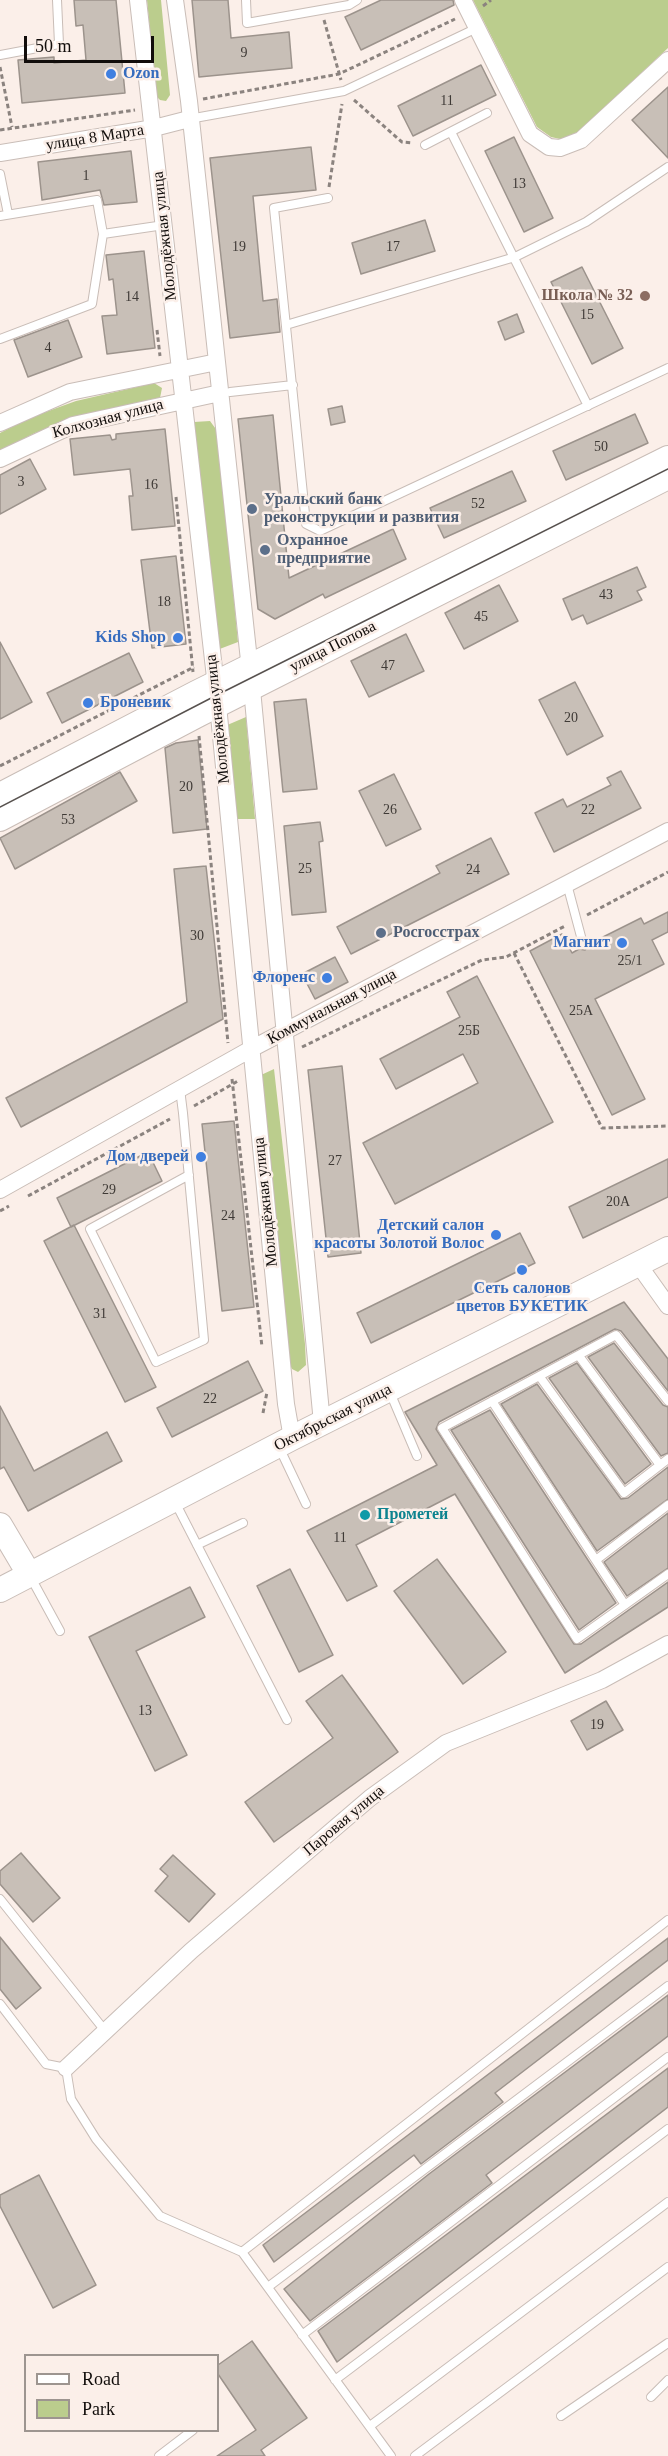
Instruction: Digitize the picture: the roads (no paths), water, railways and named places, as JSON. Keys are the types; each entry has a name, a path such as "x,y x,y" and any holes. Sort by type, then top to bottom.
{"street":[{"name":"Молодёжная улица","path":"138,0 183,400 207,699 254,1073 286,1404 285,1442"},
{"name":"Молодёжная улица","path":"175,0 189,101 189,119 216,362 225,392 250,678 322,1424"},
{"path":"466,6 530,134 549,147 560,148 581,140 668,60"},
{"name":"улица 8 Марта","path":"0,153 154,128 189,119"},
{"name":"Колхозная улица","path":"0,423 70,392 216,362"},
{"name":"Колхозная улица","path":"0,459 73,425 225,392"},
{"name":"улица Попова","path":"250,678 668,458"},
{"name":"улица Попова","path":"0,795 207,699 668,477"},
{"name":"улица Попова","path":"0,819 207,699"},
{"name":"Коммунальная улица","path":"0,1190 251,1049 668,831"},
{"name":"Октябрьская улица","path":"0,1590 285,1442 668,1249"},
{"path":"638,1264 668,1305"},
{"path":"0,1525 29,1574"},
{"name":"Паровая улица","path":"66,2068 191,1951 352,1813 446,1743 602,1680 668,1644"}],"lane":[{"path":"0,55 59,44 57,0"},
{"path":"246,0 247,23 349,5 357,0"},
{"path":"189,119 344,91 477,28"},
{"path":"425,145 487,113"},
{"path":"451,132 588,406"},
{"path":"286,325 515,257 586,222 668,167"},
{"path":"0,174 4,215 97,200 103,234 92,304 0,339"},
{"path":"327,198 274,208 306,524 320,531 668,368"},
{"path":"103,234 164,225"},
{"path":"225,392 293,385"},
{"path":"567,884 583,944"},
{"path":"180,1088 189,1175 204,1340 156,1362 90,1229 189,1175"},
{"path":"668,1401 616,1335 442,1428 577,1639 668,1574"},
{"path":"579,1356 660,1465"},
{"path":"540,1377 624,1493 668,1459"},
{"path":"389,1390 417,1456"},
{"path":"492,1401 625,1605"},
{"path":"285,1442 306,1504"},
{"path":"174,1501 287,1720"},
{"path":"596,1560 668,1504"},
{"path":"197,1545 243,1523"},
{"path":"29,1574 60,1631"},
{"path":"0,1899 106,2032"},
{"path":"242,2252 668,1920"},
{"path":"268,2287 668,1986"},
{"path":"0,2004 46,2064 66,2068 71,2099 96,2139 160,2216 242,2252 391,2456"},
{"path":"302,2334 668,2057"},
{"path":"335,2380 668,2129"},
{"path":"370,2426 668,2202"},
{"path":"415,2456 668,2267"},
{"path":"561,2416 668,2343"},
{"path":"651,2397 668,2380"},
{"path":"159,2456 190,2432"}],"tram line":[{"path":"0,807 217,695 668,469"}],"place":[{"name":"Ozon","path":"111,74"},
{"name":"Школа № 32","path":"645,296"},
{"name":"Уральский банк реконструкции и развития","path":"252,509"},
{"name":"Охранное предприятие","path":"265,550"},
{"name":"Kids Shop","path":"178,638"},
{"name":"Броневик","path":"88,703"},
{"name":"Росгосстрах","path":"381,933"},
{"name":"Магнит","path":"622,943"},
{"name":"Флоренс","path":"327,978"},
{"name":"Дом дверей","path":"201,1157"},
{"name":"Детский салон красоты Золотой Волос","path":"496,1235"},
{"name":"Сеть салонов цветов БУКЕТИК","path":"522,1270"},
{"name":"Прометей","path":"365,1515"}]}
